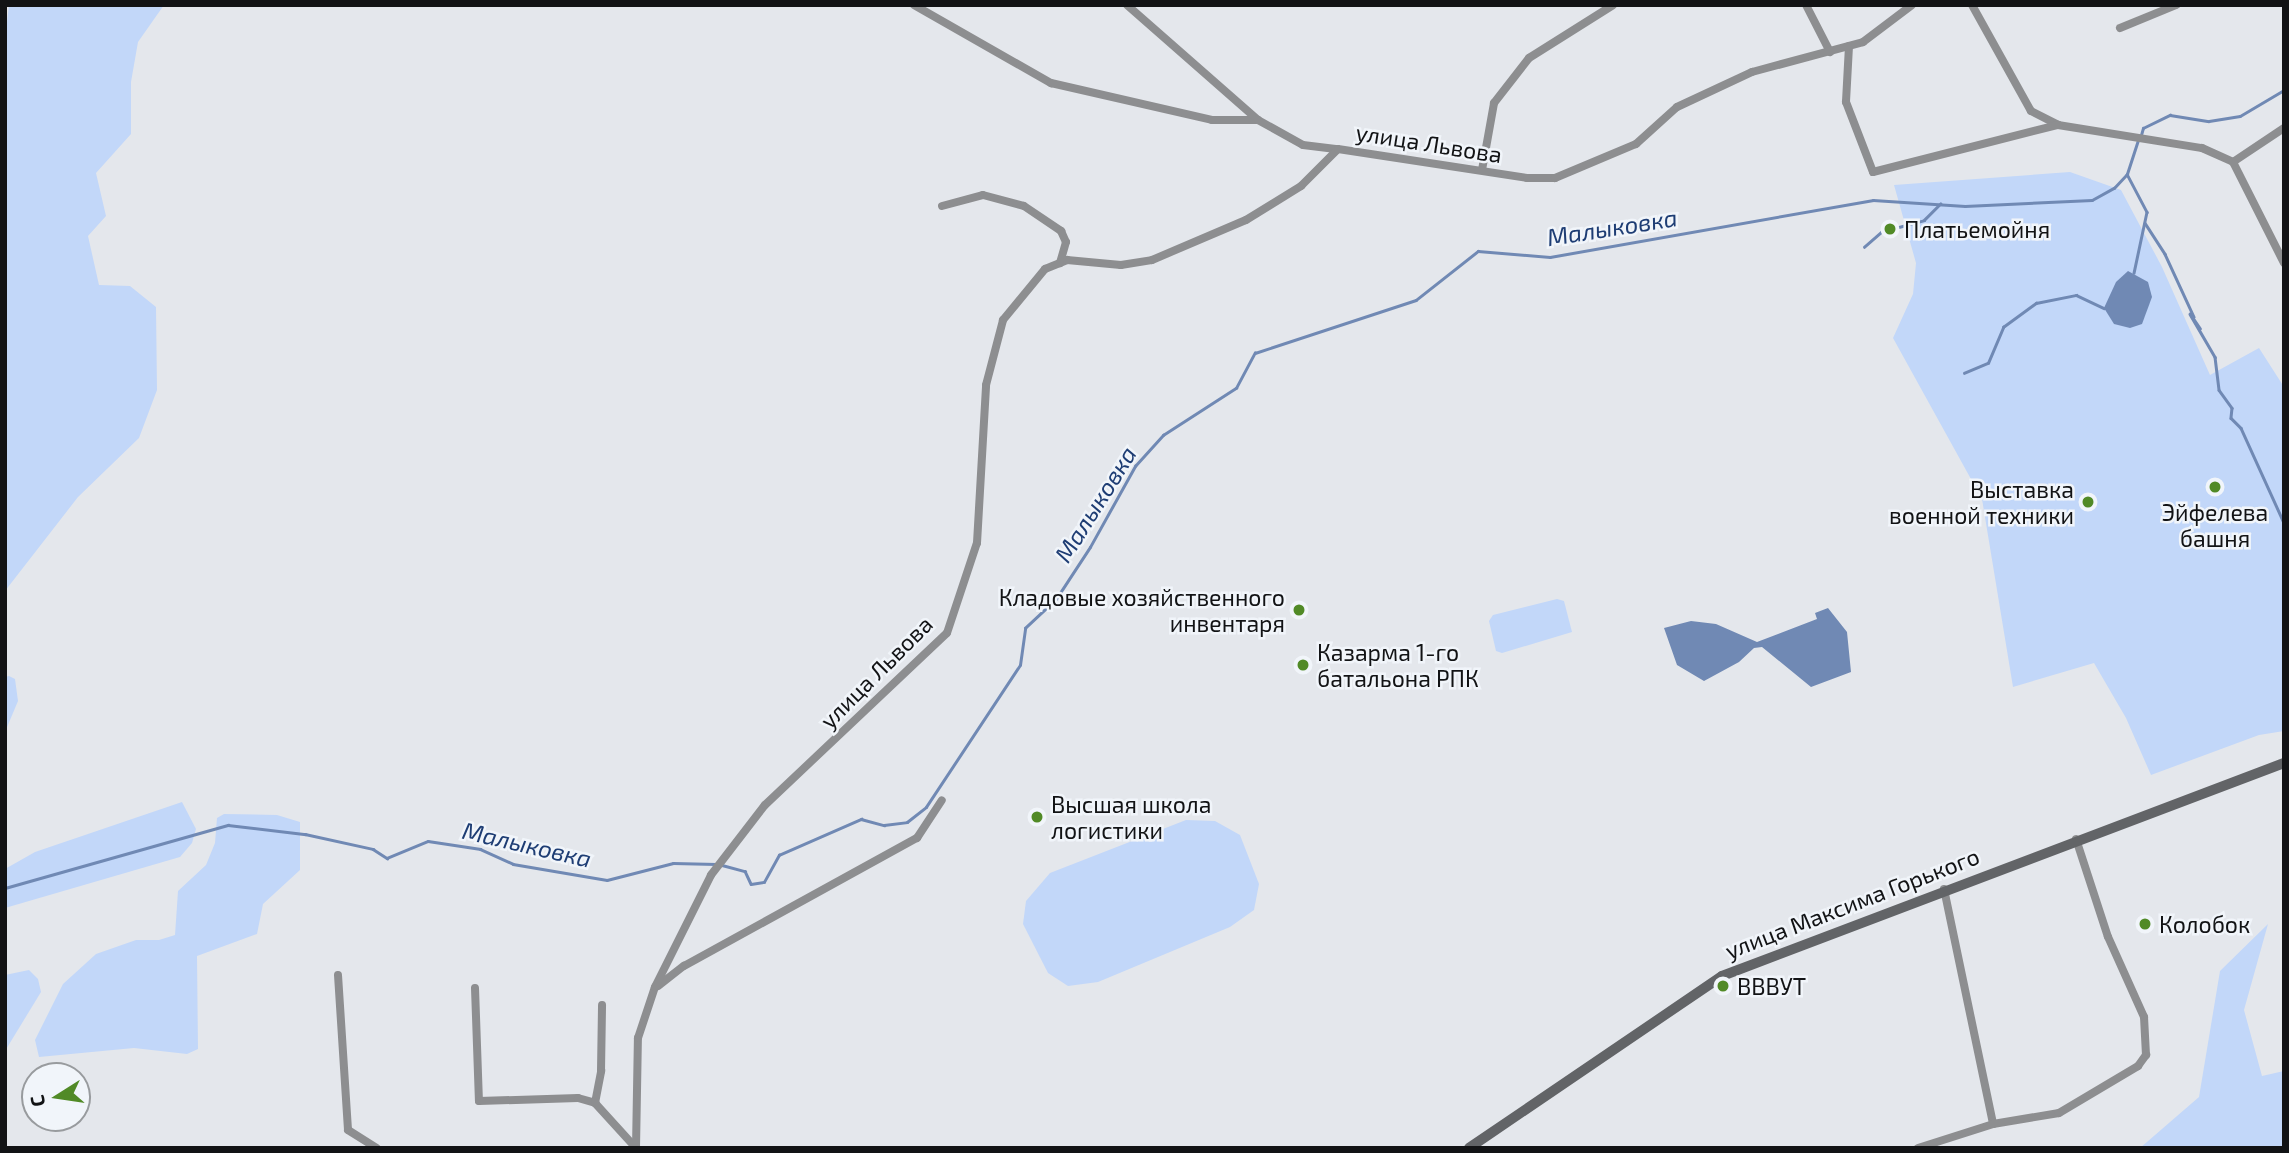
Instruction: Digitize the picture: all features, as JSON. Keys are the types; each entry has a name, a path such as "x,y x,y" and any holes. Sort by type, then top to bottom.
{"main road":[{"name":"улица Максима Горького","path":"1470,1147 1722,975 2076,839 2284,763"}],"street":[{"path":"914,5 1051,83 1212,120 1258,120"},
{"path":"1127,5 1258,120 1303,145 1338,149"},
{"path":"1482,170 1494,103 1529,58 1613,5"},
{"path":"1806,5 1830,52"},
{"name":"улица Львова","path":"636,1148 639,1038 655,987 711,875 765,805 947,633 977,543 986,384 1003,320 1045,269 1060,262 1121,265 1152,260 1246,220 1301,186 1338,149 1555,178 1587,168 1636,144 1677,107 1752,72 1863,42 1912,5"},
{"path":"1972,5 2031,111 2058,125 2126,138 2202,148 2232,162 2284,262"},
{"path":"2120,28 2176,5"},
{"path":"1849,46 1846,102 1873,172 2058,125"},
{"path":"2232,162 2284,128"},
{"path":"942,206 983,195 1024,206 1061,231 1066,242 1060,262"},
{"path":"655,987 684,966 917,838 942,800"},
{"path":"1917,1148 1993,1124 2059,1113 2138,1066 2146,1055 2144,1017 2108,937 2076,839"},
{"path":"1944,889 1993,1124"},
{"path":"338,975 348,1130 377,1148"},
{"path":"475,988 479,1101 578,1098 595,1103 636,1148"},
{"path":"595,1103 601,1071 602,1005"}],"shaded area":[{"path":"9,5 164,5 138,42 131,82 131,134 96,173 106,216 88,236 99,285 130,286 156,307 157,390 139,438 78,497 5,591 5,39"},
{"path":"2070,172 2121,190 2162,267 2210,375 2259,348 2284,387 2284,731 2259,735 2151,775 2126,718 2094,663 2013,687 1982,499 1893,338 1913,294 1916,263 1894,185"},
{"path":"2128,271 2148,282 2152,297 2142,324 2130,328 2114,324 2104,308 2116,282"},
{"path":"1557,599 1564,601 1572,632 1502,653 1496,651 1489,621 1493,615"},
{"path":"1828,608 1847,632 1851,672 1811,687 1762,647 1754,648 1739,662 1704,681 1677,665 1664,628 1691,621 1716,624 1757,642 1817,619 1815,613"},
{"path":"5,677 15,679 18,701 5,732"},
{"path":"182,802 196,829 192,843 180,857 5,908 5,869 35,852"},
{"path":"224,814 277,815 300,822 300,870 263,904 257,934 197,956 198,1049 187,1054 134,1048 39,1057 35,1040 63,984 96,954 136,940 159,940 175,935 178,891 206,865 215,843 217,818"},
{"path":"1186,820 1215,821 1240,835 1259,884 1254,910 1230,927 1098,982 1068,986 1048,973 1023,924 1026,901 1050,873"},
{"path":"2268,924 2244,1010 2262,1076 2284,1071 2284,1148 2140,1148 2199,1097 2220,971"},
{"path":"29,970 38,979 41,992 5,1051 5,975"}],"waterway":[{"name":"Малыковка","path":"2141,135 2143,128 2170,115 2209,121 2240,116 2284,90"},
{"name":"Малыковка","path":"722,865 745,871 751,884 764,882 779,855 861,819 884,825 907,822 926,807 1020,665 1025,628 1056,599 1090,547 1135,466 1163,435 1236,388 1255,353 1416,300 1478,251 1550,257 1873,200 1965,206 2092,200 2114,188 2127,174 2138,141"},
{"path":"2127,174 2147,212 2134,273"},
{"path":"1895,228 1924,220 1940,204"},
{"path":"2145,223 2165,254 2194,317"},
{"path":"1864,247 1885,229"},
{"path":"1964,373 1988,363 2003,327 2036,303 2076,295 2104,308"},
{"path":"2200,329 2190,314 2215,357 2219,390 2232,408 2231,418 2241,428 2284,523"},
{"name":"Малыковка","path":"5,888 228,825 305,834 373,849 387,858 428,841 480,849 513,864 607,880 673,863 716,864"}],"place":[{"name":"Платьемойня","path":"1890,229"},
{"name":"Эйфелева башня","path":"2215,487"},
{"name":"Выставка военной техники","path":"2088,502"},
{"name":"Кладовые хозяйственного инвентаря","path":"1299,610"},
{"name":"Казарма 1-го батальона РПК","path":"1303,665"},
{"name":"Высшая школа логистики","path":"1037,817"},
{"name":"Колобок","path":"2145,924"},
{"name":"ВВВУТ","path":"1723,986"}]}
